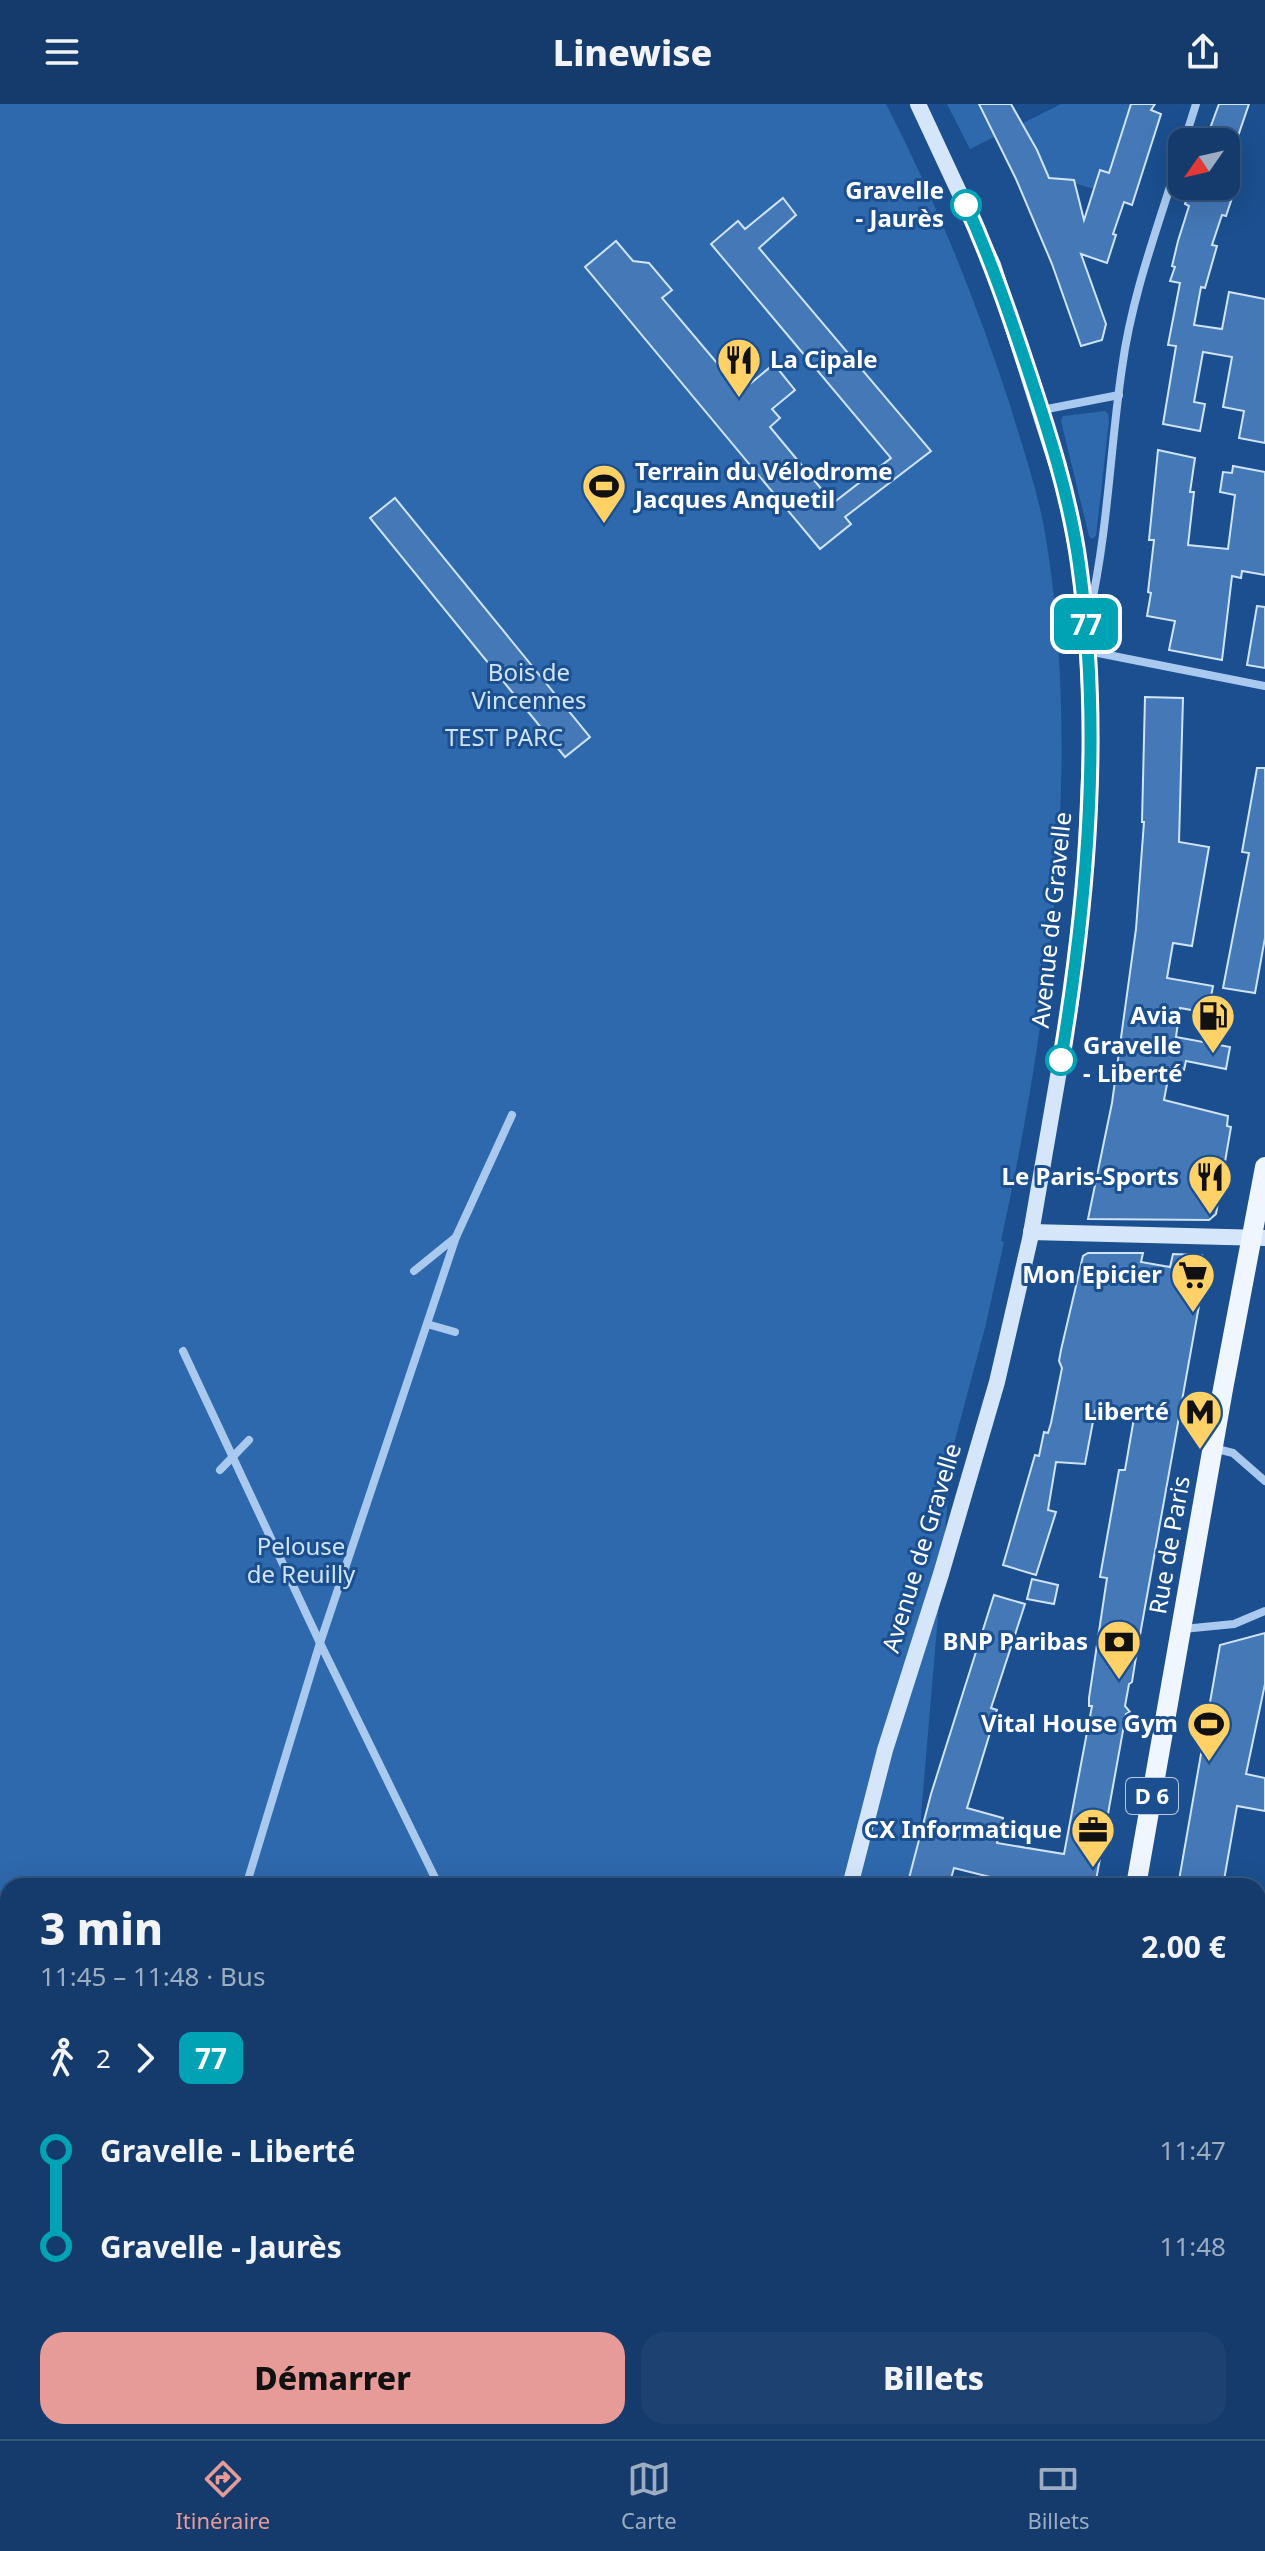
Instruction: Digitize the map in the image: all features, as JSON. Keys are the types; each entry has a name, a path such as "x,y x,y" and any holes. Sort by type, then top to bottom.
{"main road":[{"name":"Rue de Paris","path":"1137,1878 1213,1448 1259,1238 1265,1167"}],"street":[{"name":"Avenue de Gravelle","path":"852,1878 885,1750 997,1382 1031,1232 1071,1001 1085,872 1091,729 1079,562 1065,491 1042,410 993,265 918,104"},
{"path":"1188,128 1196,104"},
{"path":"1086,627 1099,569 1122,366 1137,294 1168,194"},
{"path":"1042,410 1119,395"},
{"path":"1079,562 1099,569"},
{"path":"1087,650 1265,686"},
{"path":"248,1878 320,1643 456,1237 512,1115"},
{"path":"1031,1232 1259,1238"},
{"path":"414,1271 456,1237"},
{"path":"427,1324 455,1332"},
{"path":"183,1351 320,1643 435,1878"},
{"path":"220,1470 249,1440"},
{"path":"1213,1448 1233,1453 1265,1481"},
{"path":"1182,1629 1234,1624 1265,1611"}],"green space":[{"name":"Bois de Vincennes","path":"0,104 886,104 954,252 1010,405 1031,475 1047,545 1057,630 1061,718 1055,895 1046,983 1001,1241 1004,1242 952,1451 916,1878 0,1878"},
{"path":"947,104 979,104 996,136 970,149"},
{"path":"1061,104 1131,104 1109,173 1100,170 1094,189 1073,180 1049,178 1023,123"},
{"path":"1105,411 1109,421 1096,536 1092,539 1061,421 1063,416"}],"building":[{"path":"979,104 1011,104 1049,178 1074,180 1084,220 1100,170 1109,173 1131,104 1155,104 1151,110 1161,114 1132,205 1124,202 1107,263 1081,254 1106,324 1102,340 1081,346 1052,264 1016,179"},
{"path":"1219,104 1249,104 1240,130 1210,128"},
{"path":"783,198 796,215 759,248 931,451 845,517 851,524 820,549 585,267 616,241 633,261 649,263 672,290 662,298 733,382 743,374 751,383 774,364 795,390 772,409 780,418 770,427 833,503 891,458 711,244 738,221 745,229"},
{"path":"1186,200 1231,200 1226,216 1222,215 1212,245 1217,246 1205,288 1201,287 1194,325 1222,329 1229,292 1265,299 1265,443 1239,438 1244,411 1223,407 1232,357 1203,352 1194,402 1205,404 1200,431 1163,424 1176,346 1168,345 1180,283 1170,281 1189,206 1185,204"},
{"path":"1158,450 1195,458 1188,545 1228,549 1235,495 1220,492 1223,472 1232,473 1233,466 1265,472 1265,575 1242,571 1241,578 1232,576 1222,660 1169,650 1175,621 1147,616 1154,540 1149,540"},
{"path":"395,498 590,737 565,757 370,518"},
{"path":"1257,606 1265,607 1265,668 1247,665"},
{"path":"1145,697 1183,698 1179,842 1209,847 1192,946 1173,943 1167,978 1213,986 1208,1013 1180,1008 1176,1037 1230,1047 1226,1069 1186,1061 1184,1070 1170,1068 1164,1100 1228,1116 1227,1126 1231,1127 1216,1214 1209,1220 1088,1219 1112,1103 1136,929 1144,822"},
{"path":"1257,768 1265,768 1265,938 1255,993 1223,988 1249,853 1242,852"},
{"path":"1088,1253 1143,1253 1141,1262 1170,1267 1173,1254 1202,1255 1207,1261 1132,1682 1125,1706 1130,1712 1126,1714 1096,1878 990,1878 954,1868 951,1878 909,1878 931,1794 994,1595 1025,1604 991,1708 997,1710 967,1808 1003,1818 997,1843 1064,1854 1092,1706 1089,1706 1089,1698 1107,1578 1100,1577 1119,1470 1125,1470 1134,1418 1095,1411 1085,1464 1056,1462 1048,1510 1056,1512 1036,1575 1003,1565 1035,1455 1039,1456 1044,1432 1048,1433 1051,1423 1062,1368 1059,1361 1061,1350 1083,1256"},
{"path":"1032,1579 1058,1585 1054,1604 1027,1599"},
{"path":"1265,1633 1265,1684 1246,1774 1265,1778 1265,1811 1237,1806 1224,1878 1179,1878 1220,1645"}],"bus line":[{"name":"77","path":"966,205 993,265 1042,410 1065,491 1079,562 1091,729 1085,872 1071,1001 1061,1060"}],"place":[{"name":"Gravelle - Jaurès","path":"966,205"},
{"name":"La Cipale","path":"739,399"},
{"name":"Terrain du Vélodrome Jacques Anquetil","path":"604,525"},
{"name":"Avia","path":"1213,1055"},
{"name":"Gravelle - Liberté","path":"1061,1060"},
{"name":"Le Paris-Sports","path":"1210,1216"},
{"name":"Mon Epicier","path":"1193,1314"},
{"name":"Liberté","path":"1200,1451"},
{"name":"BNP Paribas","path":"1119,1681"},
{"name":"Vital House Gym","path":"1209,1763"},
{"name":"CX Informatique","path":"1093,1869"}],"park label":[{"name":"TEST PARC","path":"504,738"},
{"name":"Pelouse de Reuilly","path":"301,1561"}]}
